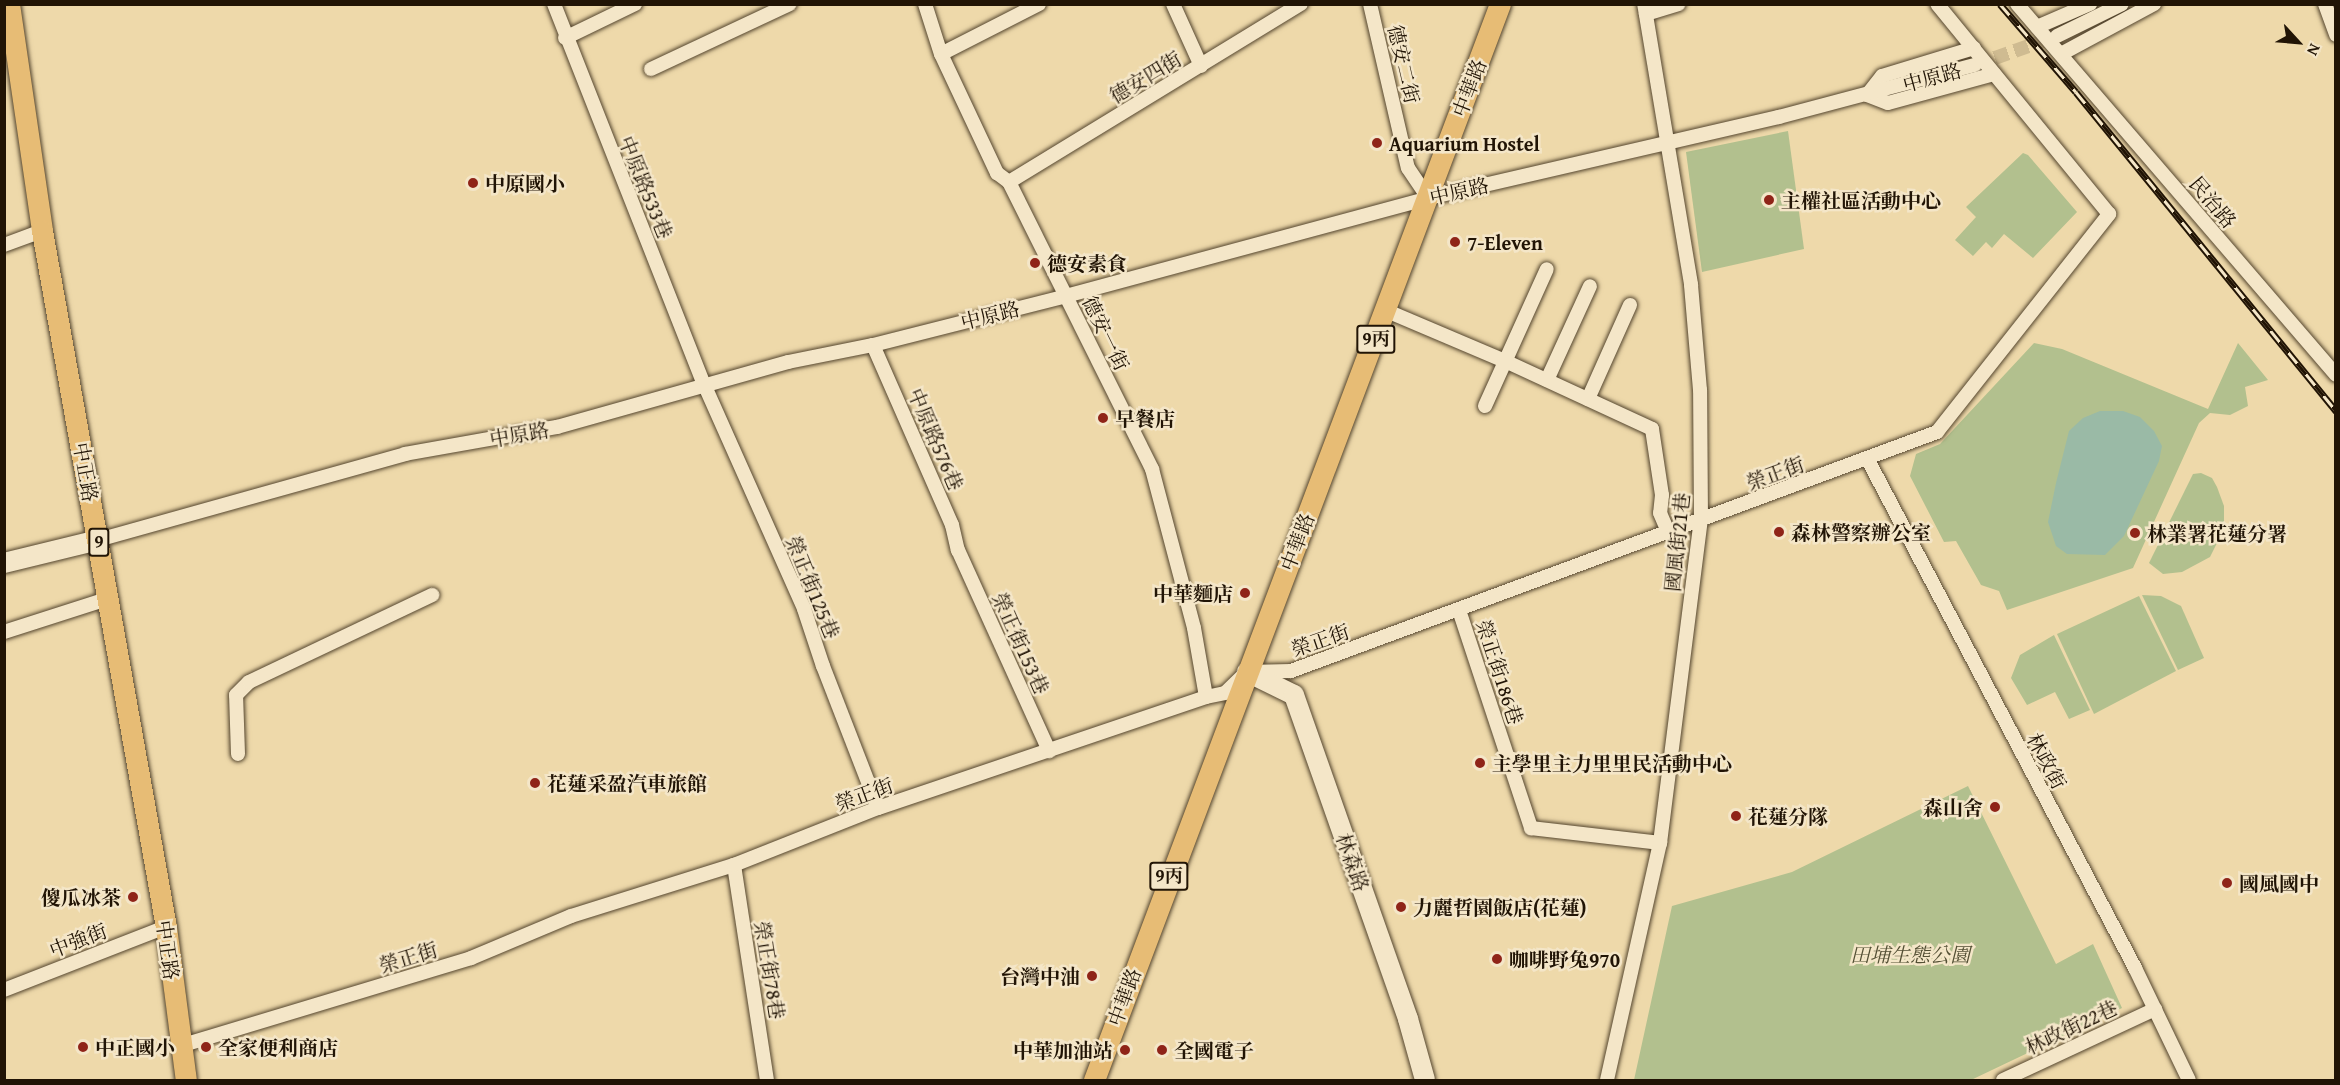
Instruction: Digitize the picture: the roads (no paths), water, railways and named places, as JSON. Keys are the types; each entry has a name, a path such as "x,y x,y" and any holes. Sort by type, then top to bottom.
{"main road":[{"name":"中正路","path":"9,4 42,231 166,927 186,1080"},
{"name":"中華路","path":"1094,1080 1246,672 1387,311 1500,4"}],"street":[{"name":"中原路533巷","path":"554,4 565,38 704,384"},
{"path":"565,38 635,4"},
{"path":"651,69 790,4"},
{"name":"德安一街","path":"925,4 941,54 997,173 1009,182 1152,469 1194,628 1206,698"},
{"path":"941,54 1039,4"},
{"path":"1173,4 1201,66"},
{"name":"德安四街","path":"1009,182 1301,4"},
{"name":"德安二街","path":"1370,4 1408,168 1428,198"},
{"path":"1645,9 1678,4"},
{"name":"榮正街","path":"180,1046 471,958 571,916 734,866 878,808 1225,693 1246,672 1291,671 1868,460 1937,432 2109,214 1937,4"},
{"name":"民治路","path":"2017,4 2336,375"},
{"path":"2037,27 2090,4"},
{"path":"2057,36 2122,4"},
{"path":"2061,54 2154,4"},
{"path":"2325,4 2336,34"},
{"name":"國風街21巷","path":"1607,1080 1660,843 1701,520 1700,390 1691,284 1645,9"},
{"path":"1974,48 1882,76 1867,95 1888,103 1994,74"},
{"name":"中原路","path":"4,563 98,540 405,454 557,427 704,384 788,362 873,345 1066,296 1428,198 1667,144 1867,95 1975,65"},
{"path":"4,245 42,231"},
{"path":"1485,406 1547,269"},
{"path":"1547,380 1590,286"},
{"path":"1588,399 1630,305"},
{"path":"1387,311 1505,361 1652,429 1662,495 1660,513 1668,532"},
{"name":"中原路576巷","path":"873,345 952,525 958,550"},
{"name":"榮正街125巷","path":"704,384 804,609 823,666 878,808"},
{"name":"林政街","path":"1868,460 1964,640 2019,752 2155,1009 2189,1080"},
{"name":"榮正街153巷","path":"958,550 1049,751"},
{"path":"238,754 236,695 249,682 432,595"},
{"path":"4,632 107,599"},
{"name":"榮正街186巷","path":"1459,610 1531,828 1660,843"},
{"name":"林森路","path":"1246,672 1294,695 1408,1019 1425,1080"},
{"name":"榮正街78巷","path":"734,866 767,1080"},
{"name":"中強街","path":"4,990 166,927"},
{"name":"林政街22巷","path":"2003,1080 2155,1009"}],"tunnel":[{"path":"1975,65 2057,36"}],"railway":[{"path":"2000,4 2076,92 2336,411"}],"place":[{"name":"Aquarium Hostel","path":"1377,143"},
{"name":"中原國小","path":"473,183"},
{"name":"主權社區活動中心","path":"1769,200"},
{"name":"7-Eleven","path":"1455,242"},
{"name":"德安素食","path":"1035,263"},
{"name":"早餐店","path":"1103,418"},
{"name":"森林警察辦公室","path":"1779,532"},
{"name":"林業署花蓮分署","path":"2135,533"},
{"name":"中華麵店","path":"1245,593"},
{"name":"主學里主力里里民活動中心","path":"1480,763"},
{"name":"花蓮采盈汽車旅館","path":"535,783"},
{"name":"森山舍","path":"1995,807"},
{"name":"花蓮分隊","path":"1736,816"},
{"name":"國風國中","path":"2227,883"},
{"name":"傻瓜冰茶","path":"133,897"},
{"name":"力麗哲園飯店(花蓮)","path":"1401,907"},
{"name":"咖啡野兔970","path":"1497,959"},
{"name":"台灣中油","path":"1092,976"},
{"name":"中正國小","path":"83,1047"},
{"name":"全家便利商店","path":"206,1047"},
{"name":"中華加油站","path":"1125,1050"},
{"name":"全國電子","path":"1162,1050"}],"park label":[{"name":"田埔生態公園","path":"1910,954"}]}
